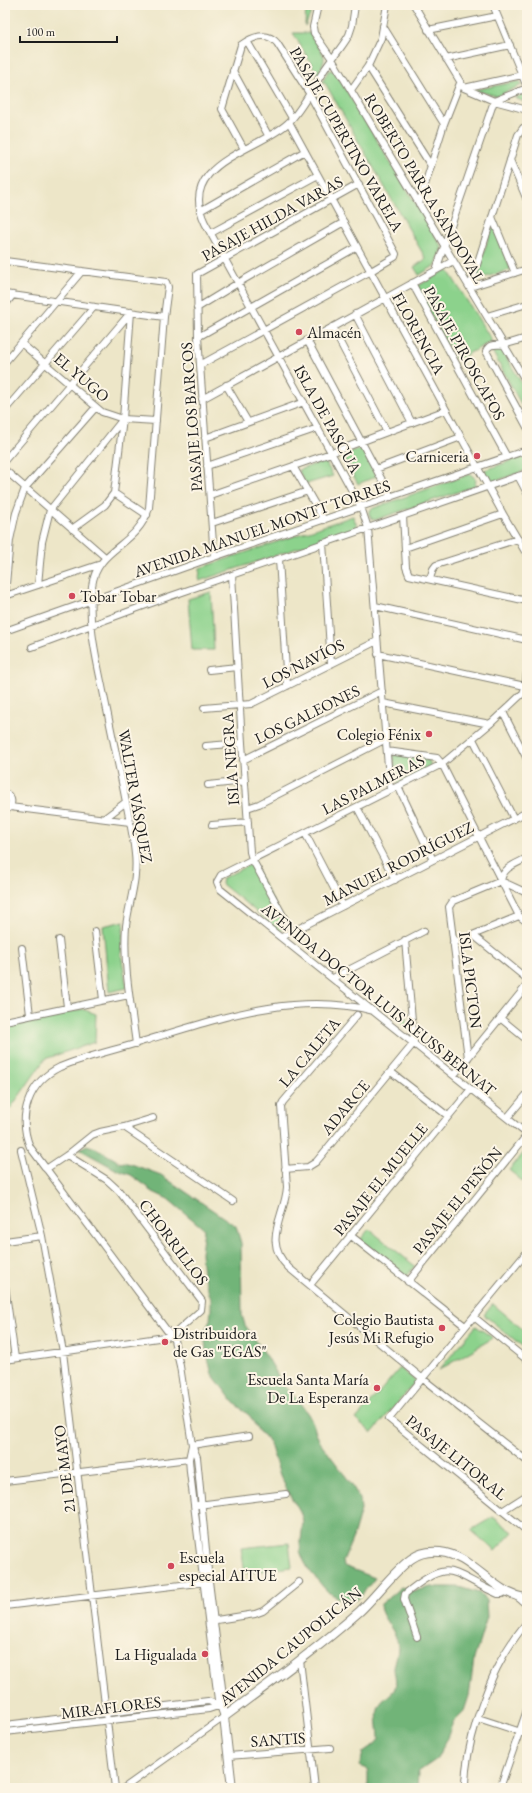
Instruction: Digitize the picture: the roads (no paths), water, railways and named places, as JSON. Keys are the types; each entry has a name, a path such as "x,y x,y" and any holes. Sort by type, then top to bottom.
{"main road":[{"name":"AVENIDA CAUPOLICÁN","path":"224,1717 300,1660 360,1610 408,1561 418,1555 430,1552 442,1552 458,1558 510,1593"},
{"path":"510,1593 527,1598"},
{"path":"224,1717 232,1788"}],"street":[{"name":"ROBERTO PARRA SANDOVAL","path":"318,5 313,30 351,90 504,345 524,372 527,383"},
{"path":"290,120 349,34 352,26 355,5"},
{"path":"351,90 368,66 381,38 387,5"},
{"path":"414,5 462,85 494,101 527,110"},
{"path":"436,270 494,101 527,88 493,5"},
{"path":"428,30 497,16"},
{"path":"383,26 444,124"},
{"name":"PASAJE CUPERTINO VARELA","path":"247,41 256,37 265,36 273,38 309,93 395,250 395,257 371,271"},
{"path":"244,149 222,109 241,45 247,41"},
{"name":"FLORENCIA","path":"247,41 290,120 304,151 488,487 527,555"},
{"path":"446,59 510,45"},
{"path":"368,66 430,166"},
{"path":"233,71 268,135"},
{"path":"462,85 522,75"},
{"path":"419,204 444,124 462,85"},
{"name":"ISLA DE PASCUA","path":"290,120 218,165 209,174 201,189 200,211 361,508 368,528 390,790"},
{"path":"470,287 519,133 522,128 527,127"},
{"path":"200,211 304,151"},
{"path":"510,160 527,200"},
{"path":"211,233 318,175"},
{"name":"PASAJE HILDA VARAS","path":"197,274 359,184"},
{"path":"492,217 515,273"},
{"path":"198,308 238,282 344,222"},
{"path":"198,337 357,247"},
{"path":"5,261 166,282 168,287 164,317 149,508 147,515 135,534 105,557 98,565 5,596 8,539 26,488 96,407"},
{"path":"202,399 385,297 453,261"},
{"path":"470,287 527,269"},
{"path":"5,362 82,271"},
{"path":"200,366 371,271"},
{"name":"PASAJE LOS BARCOS","path":"197,274 198,337 214,557"},
{"name":"PASAJE PIROSCAFOS","path":"412,283 507,457"},
{"path":"5,294 164,317"},
{"path":"5,305 14,295"},
{"path":"487,316 527,304"},
{"path":"5,410 94,307"},
{"path":"5,460 131,312"},
{"path":"72,529 105,505 114,493 124,419 131,312"},
{"path":"355,314 412,423"},
{"path":"332,327 387,432"},
{"path":"527,338 504,345 497,344 489,346 487,349 487,354 527,427"},
{"path":"307,340 360,442 391,497"},
{"name":"EL YUGO","path":"21,343 106,414 124,419 156,421"},
{"path":"226,385 248,422"},
{"path":"205,438 304,402"},
{"path":"210,495 331,453 446,410"},
{"path":"38,585 42,542 50,510 124,419"},
{"path":"208,466 318,428"},
{"path":"376,469 461,437"},
{"name":"AVENIDA MANUEL MONTT TORRES","path":"5,631 92,602 214,557 527,450"},
{"path":"293,466 324,520"},
{"path":"5,470 105,557"},
{"path":"32,647 323,543 527,473"},
{"path":"518,476 527,493"},
{"path":"212,523 308,491"},
{"path":"114,493 147,515"},
{"path":"405,548 503,514"},
{"path":"403,516 407,572 411,576 527,601"},
{"path":"430,579 432,570 436,566 518,539"},
{"path":"323,543 331,664"},
{"path":"279,559 287,686"},
{"name":"WALTER VÁSQUEZ","path":"98,565 92,586 93,644 130,822 136,864 126,927 126,963 136,1044"},
{"name":"ISLA NEGRA","path":"232,575 239,704 250,852 252,859 292,932"},
{"path":"375,606 527,640"},
{"name":"LOS NAVÍOS","path":"204,708 239,704 245,706 251,704 377,641"},
{"path":"378,654 526,682 527,672"},
{"path":"209,670 237,667"},
{"name":"LAS PALMERAS","path":"216,882 221,875 442,764 473,739 523,693 526,682"},
{"name":"LOS GALEONES","path":"243,760 382,692"},
{"path":"383,703 490,724"},
{"path":"503,712 527,760"},
{"path":"247,808 259,804 386,739"},
{"path":"473,739 514,819"},
{"path":"206,746 242,743"},
{"path":"387,751 437,758 442,764 519,916 527,922"},
{"path":"208,785 245,782"},
{"path":"398,786 433,860"},
{"path":"5,793 11,798 8,809 105,818 130,822"},
{"path":"105,818 126,802"},
{"path":"357,807 395,880"},
{"name":"MANUEL RODRÍGUEZ","path":"282,937 527,812"},
{"path":"212,825 248,822"},
{"path":"305,833 343,906"},
{"path":"501,881 502,874 506,869 527,858"},
{"path":"501,881 527,893"},
{"name":"ISLA PICTON","path":"468,1058 449,909 453,901 501,881"},
{"name":"AVENIDA DOCTOR LUIS REUSS BERNAT","path":"216,882 220,889 527,1134"},
{"path":"453,943 519,916"},
{"path":"332,978 424,930"},
{"path":"95,931 103,1000"},
{"path":"473,935 527,979"},
{"path":"59,940 67,1007"},
{"path":"405,940 414,1043"},
{"path":"22,948 30,1015"},
{"path":"454,1075 527,985"},
{"path":"5,1021 129,995"},
{"path":"206,1582 202,1504 197,1457 192,1445 180,1366 172,1336 30,1147 25,1132 25,1109 34,1088 43,1078 60,1067 220,1017 279,1005 303,1003 330,1003 374,1011"},
{"name":"LA CALETA","path":"285,1169 281,1106 357,1015"},
{"path":"500,1018 527,1040"},
{"name":"ADARCE","path":"285,1169 305,1168 314,1165 414,1043"},
{"path":"391,1072 448,1116"},
{"name":"PASAJE EL MUELLE","path":"310,1285 471,1089"},
{"path":"507,1118 527,1094"},
{"path":"46,1169 96,1133 124,1127 153,1118"},
{"path":"124,1127 233,1201"},
{"name":"PASAJE EL PEÑÓN","path":"408,1282 527,1134"},
{"name":"21 DE MAYO","path":"21,1150 42,1236 63,1352 115,1788"},
{"name":"CHORRILLOS","path":"67,1155 107,1180 119,1192 202,1301 200,1313 172,1336"},
{"path":"285,1169 287,1192 277,1228 276,1245 279,1255 285,1264 422,1378 527,1461"},
{"path":"5,1241 42,1236"},
{"path":"350,1236 466,1326"},
{"path":"422,1378 527,1252"},
{"path":"5,1286 15,1358"},
{"path":"474,1316 527,1360"},
{"path":"5,1360 172,1336"},
{"name":"PASAJE LITORAL","path":"422,1378 389,1419 527,1531"},
{"path":"192,1445 250,1436"},
{"path":"192,1445 189,1459 194,1505 224,1717"},
{"path":"5,1481 189,1459"},
{"path":"194,1505 286,1494"},
{"path":"502,1510 527,1494"},
{"path":"417,1637 404,1599 405,1594 434,1573 449,1571 458,1573 498,1594 510,1593 527,1605"},
{"path":"5,1606 206,1582"},
{"path":"211,1621 255,1614 263,1611 299,1582"},
{"path":"465,1788 467,1754 486,1692 496,1667 510,1644 527,1622"},
{"path":"300,1660 312,1750 315,1788"},
{"name":"MIRAFLORES","path":"5,1725 208,1701 222,1705"},
{"name":"MIRAFLORES","path":"5,1732 209,1709 222,1705"},
{"path":"500,1788 527,1710"},
{"name":"AVENIDA CAUPOLICÁN","path":"124,1788 224,1717"},
{"path":"478,1718 527,1734"},
{"name":"SANTIS","path":"228,1756 330,1748"},
{"path":"524,1788 527,1780"}],"place":[{"name":"Almacén","path":"299,332"},
{"name":"Carniceria","path":"477,456"},
{"name":"Tobar Tobar","path":"72,596"},
{"name":"Colegio Fénix","path":"429,734"},
{"name":"Colegio Bautista Jesús Mi Refugio","path":"442,1328"},
{"name":"Distribuidora de Gas \"EGAS\"","path":"165,1342"},
{"name":"Escuela Santa María De La Esperanza","path":"377,1388"},
{"name":"Escuela especial AITUE","path":"171,1566"},
{"name":"La Higualada","path":"205,1654"}]}
